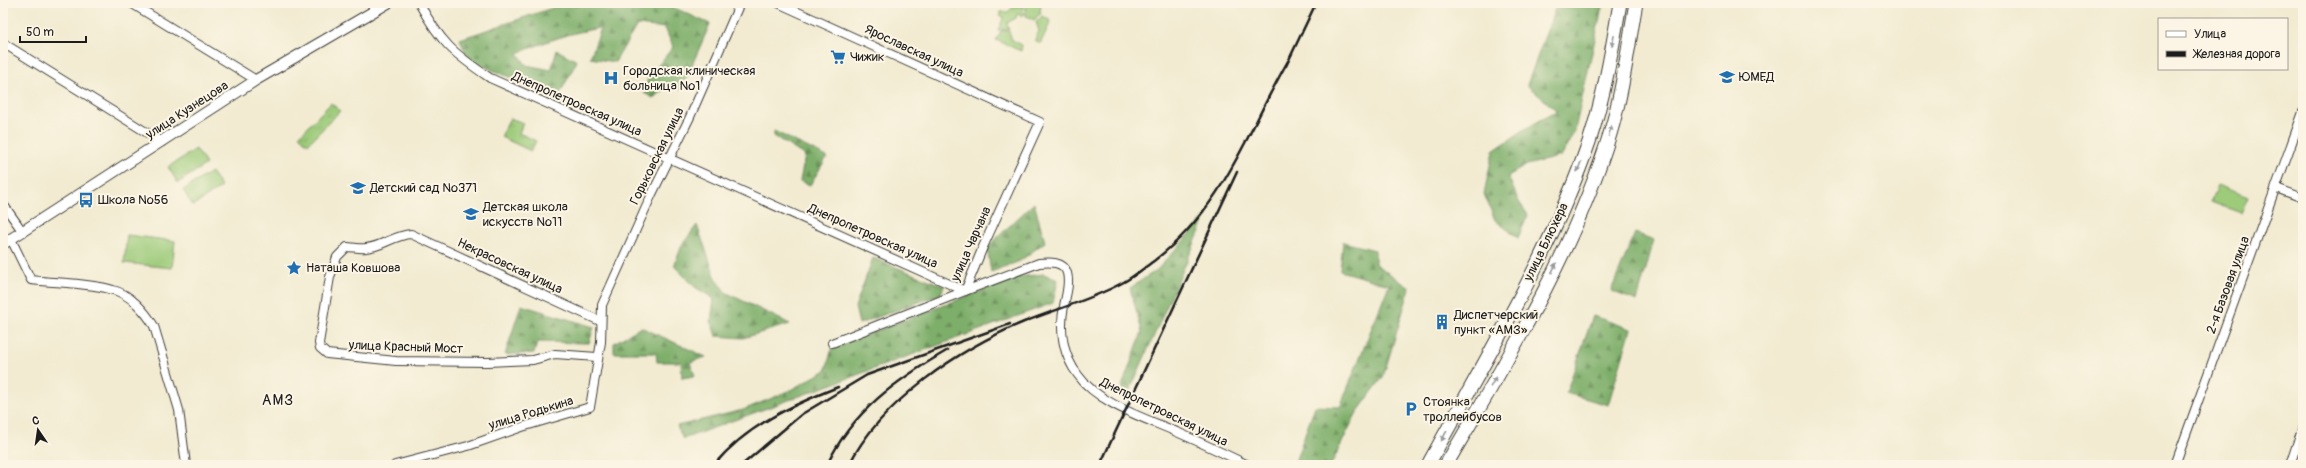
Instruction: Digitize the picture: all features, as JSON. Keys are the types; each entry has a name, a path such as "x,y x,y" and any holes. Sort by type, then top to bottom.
{"main road":[{"name":"улица Блюхера","path":"1428,465 1514,307 1564,204 1589,142 1604,86 1620,3"},
{"name":"улица Блюхера","path":"1446,465 1543,290 1588,194 1610,134 1620,96 1636,3"}],"street":[{"path":"131,3 256,80"},
{"path":"370,3 378,10"},
{"name":"улица Кузнецова","path":"7,242 256,80 388,3"},
{"name":"Днепропетровская улица","path":"420,3 441,38 455,54 490,78 965,291 1039,263 1052,262 1063,266 1067,272 1068,281 1063,308 1064,345 1068,358 1078,375 1090,389 1127,410 1248,465"},
{"name":"Горьковская улица","path":"600,320 602,305 608,291 670,159 740,3"},
{"name":"Ярославская улица","path":"778,3 1040,122"},
{"path":"3,43 162,142"},
{"name":"2-я Базовая улица","path":"2176,465 2303,112"},
{"name":"улица Чарчана","path":"832,343 965,291 983,247 1040,122"},
{"path":"2276,188 2303,198"},
{"path":"3,204 23,232"},
{"name":"Некрасовская улица","path":"411,234 600,320"},
{"name":"улица Красный Мост","path":"411,234 399,235 382,244 367,248 347,247 337,257 330,277 318,343 323,352 336,356 396,361 488,362 533,360 555,354 597,357"},
{"path":"7,242 31,280 114,290 136,304 148,316 154,326 179,410 186,465"},
{"name":"улица Родькина","path":"395,465 468,446 522,426 590,407 597,357 601,342 600,320"},
{"path":"2290,465 2303,426"}],"green space":[{"path":"567,3 664,3 710,24 681,90 669,86 653,98 644,93 648,78 673,47 665,28 637,25 615,62 590,58 601,28 548,41 518,53 526,65 551,70 557,50 577,61 558,97 468,60 460,39"},
{"path":"1030,3 1041,3 1040,14 1034,20 1026,16 1026,7"},
{"path":"1557,3 1603,3 1575,130 1562,156 1527,165 1508,176 1519,202 1528,215 1518,238 1495,220 1484,194 1493,151 1528,127 1557,111 1527,85"},
{"path":"1024,6 1023,16 1017,14 1016,18 1007,23 1009,29 998,30 1004,17 1000,15 1001,12 1008,12 1013,7"},
{"path":"1042,16 1051,21 1040,44 1035,40 1039,31 1036,22"},
{"path":"1001,31 1009,31 1012,40 1022,45 1021,51 996,40"},
{"path":"331,103 340,111 308,144 299,136"},
{"path":"510,118 523,123 519,133 536,141 531,151 501,137"},
{"path":"774,131 827,157 810,185 800,181 805,156 774,136"},
{"path":"196,149 206,164 178,183 168,167"},
{"path":"211,172 221,187 193,206 183,190"},
{"path":"2217,185 2248,197 2241,213 2211,202"},
{"path":"1034,203 1045,242 1020,261 991,272 987,247"},
{"path":"1207,215 1127,397 1121,389 1142,332 1130,288 1157,270"},
{"path":"697,225 715,276 725,292 790,324 743,338 716,336 711,321 714,299 695,287 674,266 682,245"},
{"path":"1635,233 1654,240 1637,301 1611,291"},
{"path":"127,235 175,241 172,268 124,263"},
{"path":"1343,242 1375,250 1375,264 1410,288 1383,377 1356,414 1331,465 1294,465 1315,406 1340,407 1389,285 1340,271"},
{"path":"873,258 944,286 941,294 859,324 855,307"},
{"path":"1044,274 1058,280 1053,303 683,439 677,426 743,410 787,392 826,370 832,348 1017,277"},
{"path":"521,305 594,327 589,343 538,342 534,353 505,355"},
{"path":"1593,316 1631,329 1608,405 1566,393"},
{"path":"641,327 706,357 690,362 695,376 682,378 681,362 657,362 656,353 614,353 614,343"}],"railway":[{"path":"1286,66 1316,3"},
{"path":"849,465 863,442 901,399 949,362 974,346 1024,322 1086,299 1122,283 1155,260 1179,239 1199,217 1232,168 1288,61"},
{"path":"1100,465 1237,172"},
{"path":"742,465 802,414 867,375 1010,324"},
{"path":"827,465 849,428 878,398 894,385 948,350"},
{"path":"714,465 740,439 755,428 787,409 838,387"}],"place":[{"name":"Чижик","path":"838,57"},
{"name":"ЮМЕД","path":"1727,77"},
{"name":"Городская клиническая больница №1","path":"611,78"},
{"name":"Детский сад №371","path":"358,188"},
{"name":"Школа №56","path":"86,200"},
{"name":"Детская школа искусств №11","path":"471,214"},
{"name":"Наташа Ковшова","path":"294,268"},
{"name":"Диспетчерский пункт «АМЗ»","path":"1442,322"},
{"name":"Стоянка троллейбусов","path":"1411,409"}],"district":[{"name":"АМЗ","path":"278,400"}]}
